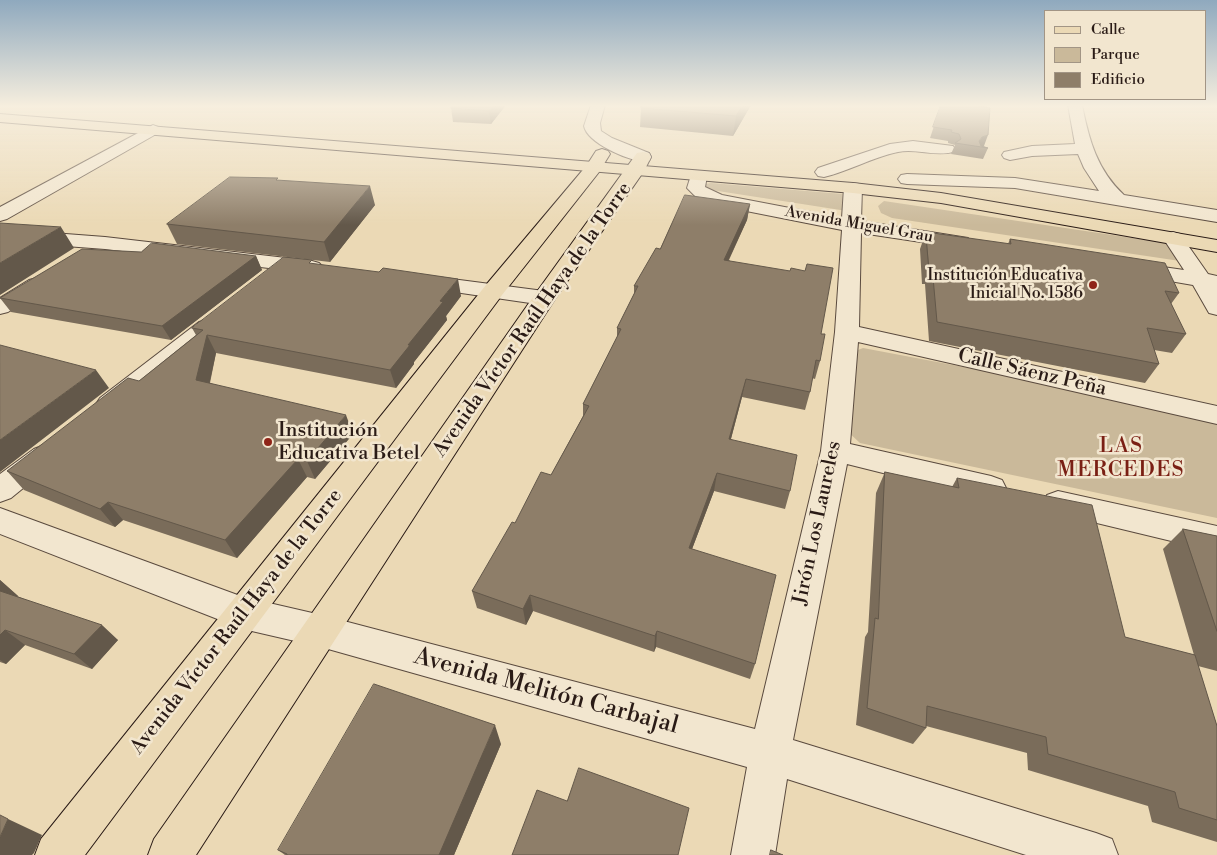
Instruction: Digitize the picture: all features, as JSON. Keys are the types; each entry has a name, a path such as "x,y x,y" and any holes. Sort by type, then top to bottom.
{"main road":[{"name":"Avenida Miguel Grau","path":"411,145 604,156"},
{"name":"Avenida Miguel Grau","path":"470,145 604,156 698,176 853,188 941,198 1217,246"},
{"name":"Avenida Víctor Raúl Haya de la Torre","path":"56,855 494,290 604,156"},
{"name":"Avenida Miguel Grau","path":"639,164 824,172 907,179"},
{"name":"Avenida Víctor Raúl Haya de la Torre","path":"170,855 544,298 639,164"},
{"name":"Avenida Miguel Grau","path":"1026,188 1217,228"}],"street":[{"path":"0,215 126,145"},
{"path":"603,145 604,156 639,164"},
{"path":"1010,155 1026,188 1059,182 1077,163 1076,145"},
{"path":"824,172 896,147 913,146 947,149"},
{"path":"992,154 1010,155 1032,151 1077,163 1117,198"},
{"name":"Avenida Miguel Grau","path":"698,176 696,188 703,194 717,200 853,226 978,245"},
{"name":"Avenida Miguel Grau","path":"907,179 1026,188 1117,198 1217,216"},
{"name":"Jirón Los Laureles","path":"753,855 770,752 834,451 847,332 853,226 853,188"},
{"path":"0,235 105,243 335,270"},
{"path":"1173,238 1209,281 1217,308"},
{"path":"80,259 105,243"},
{"path":"263,282 286,264"},
{"path":"1114,266 1209,281"},
{"path":"0,307 55,275"},
{"path":"405,279 544,298"},
{"path":"93,417 224,313"},
{"name":"Calle Sáenz Peña","path":"847,332 1217,415"},
{"path":"0,490 62,442"},
{"path":"834,451 1217,540"},
{"name":"Avenida Melitón Carbajal","path":"0,521 244,613 770,752 1096,855"}],"green space":[{"path":"705,184 843,194 848,196 847,211 705,189"},
{"path":"884,201 1166,243 1175,248 1180,261 892,218 881,213 878,206"},
{"path":"863,348 1197,411 1217,422 1217,518 860,443 846,430 848,354"}],"building":[{"path":"968,145 981,145 988,148"},
{"path":"230,177 278,178 276,180 370,186 324,242 167,224"},
{"path":"685,195 750,204 724,260 790,271 791,268 805,271 807,264 833,268 821,334 825,334 820,361 816,360 810,392 746,379 729,439 797,455 790,491 717,473 689,548 776,575 755,664 657,631 655,636 530,595 523,609 472,591 512,522 515,523 541,472 551,475 589,406 583,404 621,329 617,328 638,286 634,286 656,248 660,249"},
{"path":"0,223 61,227 0,263"},
{"path":"926,232 1011,244 1010,239 1165,263 1179,293 1165,291 1186,334 1147,328 1159,364 937,322 932,266 929,266"},
{"path":"152,243 256,256 162,326 0,298 82,249 141,252"},
{"path":"284,257 312,260 309,263 379,272 383,268 458,279 440,301 443,302 390,370 207,335 196,380 346,415 307,461 298,459 225,540 108,502 100,509 7,471 128,378 139,381 203,330 192,328"},
{"path":"0,345 96,370 0,440"},
{"path":"885,472 959,488 957,478 1092,505 1125,637 1195,655 1217,726 1217,820 1179,808 1175,792 1048,754 1046,737 927,706 926,728 867,708 875,618 878,619"},
{"path":"1183,529 1217,536 1217,631"},
{"path":"0,591 102,625 74,654 5,630 0,635"},
{"path":"374,684 495,725 439,855 287,855 278,850"},
{"path":"579,768 689,808 678,855 512,855 537,790 567,801"},
{"path":"0,815 8,819 0,837"},
{"path":"771,850 783,855 770,855"}],"place":[{"name":"Institución Educativa Inicial No. 1586","path":"1093,285"},
{"name":"Institución Educativa Betel","path":"268,442"}],"district":[{"name":"LAS MERCEDES","path":"1121,459"}]}
